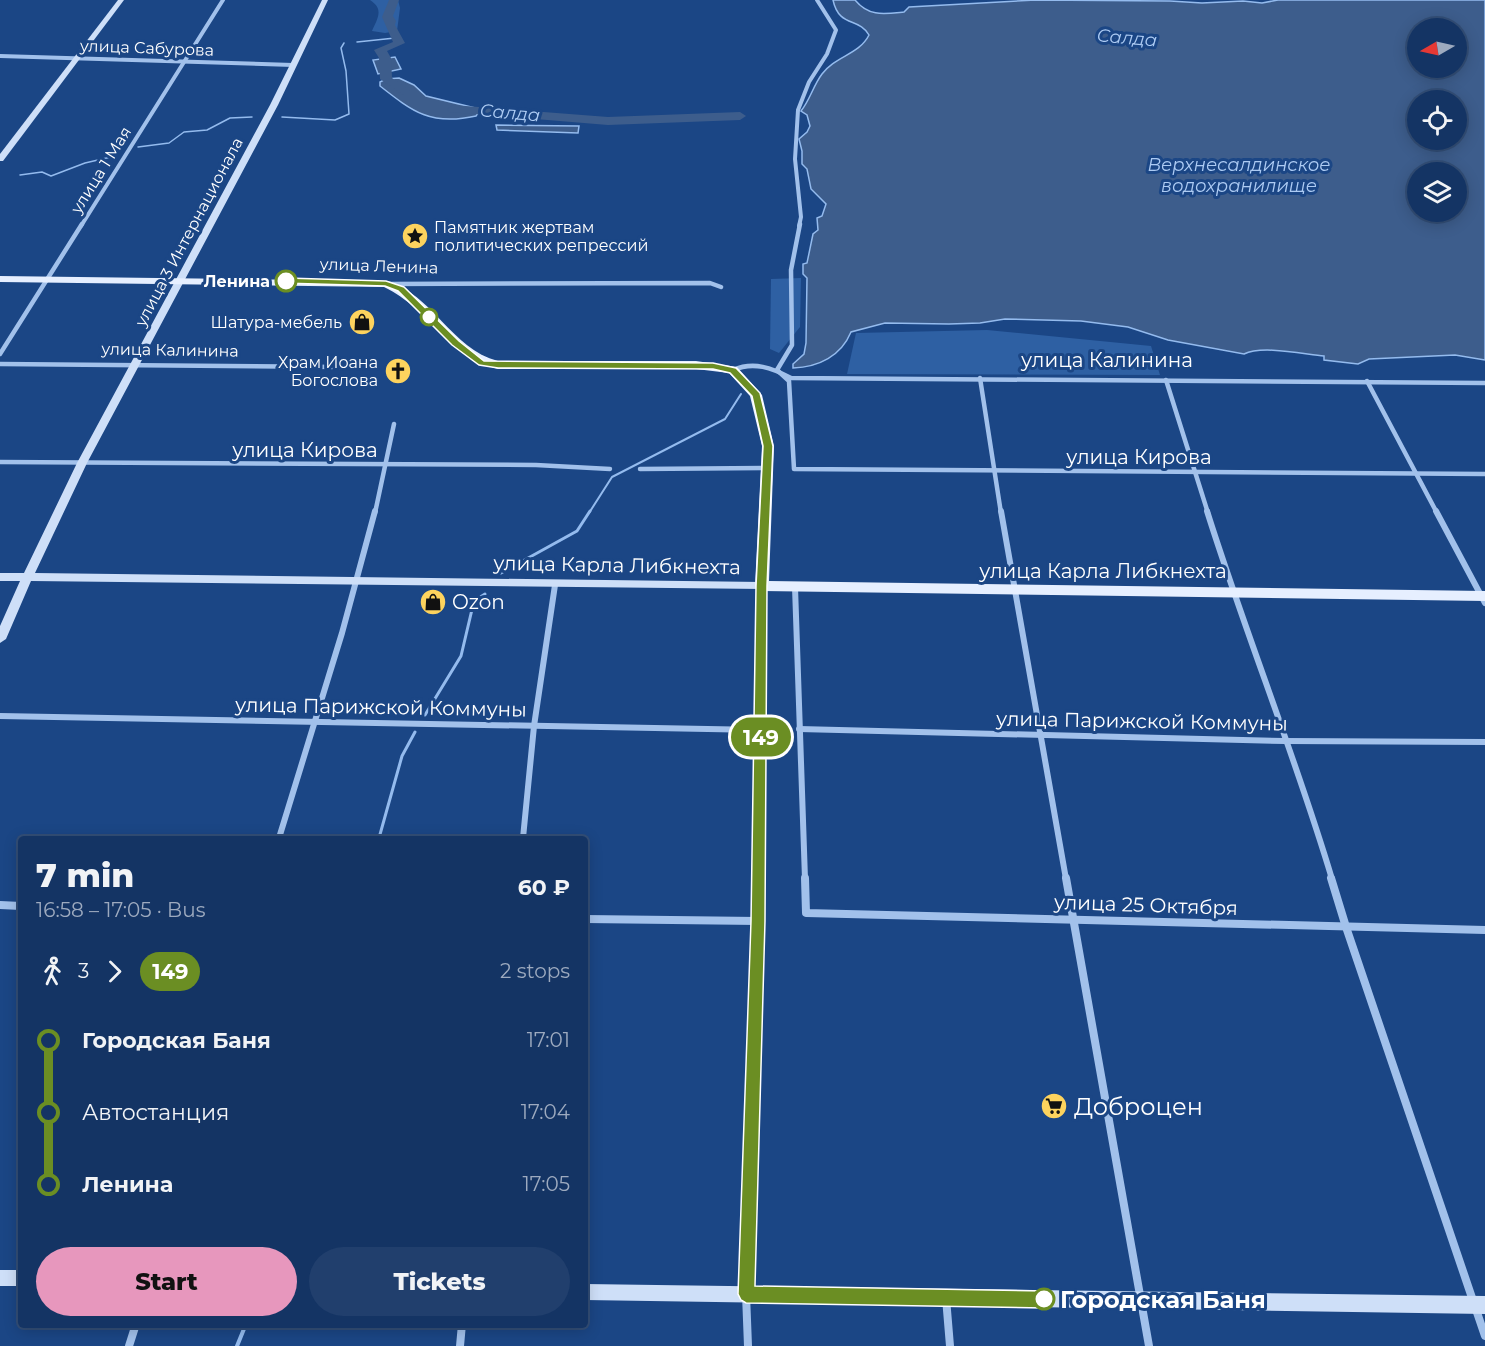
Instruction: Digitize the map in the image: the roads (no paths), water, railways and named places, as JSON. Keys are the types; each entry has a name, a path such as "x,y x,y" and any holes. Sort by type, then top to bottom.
{"main road":[{"path":"0,159 121,0"},
{"name":"улица 3 Интернационала","path":"0,639 82,464 136,366 326,0"},
{"name":"улица Ленина","path":"0,279 386,284"},
{"path":"386,284 401,289 455,343 482,363 498,365 696,364 733,370 756,396 768,446 762,586"},
{"name":"улица Карла Либкнехта","path":"0,577 1233,592 1484,599"},
{"path":"0,1278 18,1278"},
{"path":"588,1292 1479,1305"}],"street":[{"name":"улица 1 Мая","path":"0,354 182,61 223,0"},
{"path":"777,370 792,345 791,270 801,217 795,159 798,110 809,82 827,54 836,30 817,0"},
{"name":"улица Сабурова","path":"0,56 293,65"},
{"name":"улица Ленина","path":"386,284 710,283 721,287"},
{"name":"улица Калинина","path":"0,364 340,367"},
{"name":"улица Калинина","path":"733,370 741,366 771,366 791,378 1485,383"},
{"name":"улица Кирова","path":"777,370 789,381 794,469 1485,474"},
{"path":"980,378 994,472 1149,1346"},
{"path":"1166,380 1233,592 1317,829 1346,927 1479,1305 1485,1336"},
{"path":"1367,381 1484,599"},
{"path":"280,836 356,581 387,464 394,424"},
{"name":"улица Кирова","path":"0,462 387,464 610,469"},
{"path":"640,469 768,468"},
{"path":"523,836 534,726 555,585"},
{"path":"748,1346 746,1294 758,921 762,586"},
{"path":"795,587 799,729"},
{"name":"улица Парижской Коммуны","path":"0,716 761,730"},
{"name":"улица Парижской Коммуны","path":"799,729 1285,741 1485,742"},
{"name":"улица 25 Октября","path":"799,729 806,913 1485,930"},
{"path":"0,906 18,906"},
{"path":"588,919 758,921"},
{"path":"946,1297 950,1346"},
{"path":"129,1346 135,1328"},
{"path":"460,1346 462,1328"}],"water":[{"name":"Верхнесалдинское водохранилище","path":"833,0 855,0 871,12 883,14 904,12 909,7 1036,0 1262,3 1278,0 1485,0 1485,360 1455,355 1369,359 1358,364 1324,360 1324,356 1283,351 1261,350 1244,354 1168,340 1128,327 1081,321 1005,319 980,323 885,323 851,332 841,348 828,359 812,365 793,368 793,364 804,354 806,343 807,278 803,274 803,264 807,263 813,234 818,230 817,218 822,216 826,204 811,189 807,169 802,164 799,139 810,126 807,115 801,111 827,68 859,47 869,35 865,29 840,15"},
{"path":"395,57 401,69 378,74 373,60"},
{"path":"399,78 414,85 426,96 475,108 478,113 476,116 447,119 435,118 413,110 380,86 380,82 386,79"},
{"path":"496,125 579,126 578,133 497,130"}],"waterway":[{"name":"Салда","path":"394,0 387,17 391,21 389,25 399,43 380,50 385,58 386,79 406,93"},
{"path":"357,42 395,38"},
{"path":"282,117 335,120 349,114 346,71 341,48 344,43"},
{"name":"Салда","path":"453,109 608,121 740,116"},
{"path":"138,147 169,143 184,132 207,130 230,118 252,117"},
{"path":"20,175 42,172 51,176 85,163 111,157"},
{"path":"589,513 612,477 725,419 741,394"},
{"path":"501,573 577,531 590,511"},
{"path":"425,715 461,656 474,601 485,594"},
{"path":"380,836 402,756 415,732"},
{"path":"237,1346 244,1328"}],"place":[{"name":"Памятник жертвам политических репрессий","path":"415,236"},
{"name":"Ленина","path":"286,281"},
{"name":"Шатура-мебель","path":"362,322"},
{"name":"Храм Иоана Богослова","path":"398,371"},
{"name":"Ozon","path":"433,602"},
{"name":"Доброцен","path":"1054,1106"},
{"name":"Городская Баня","path":"1044,1299"}]}
